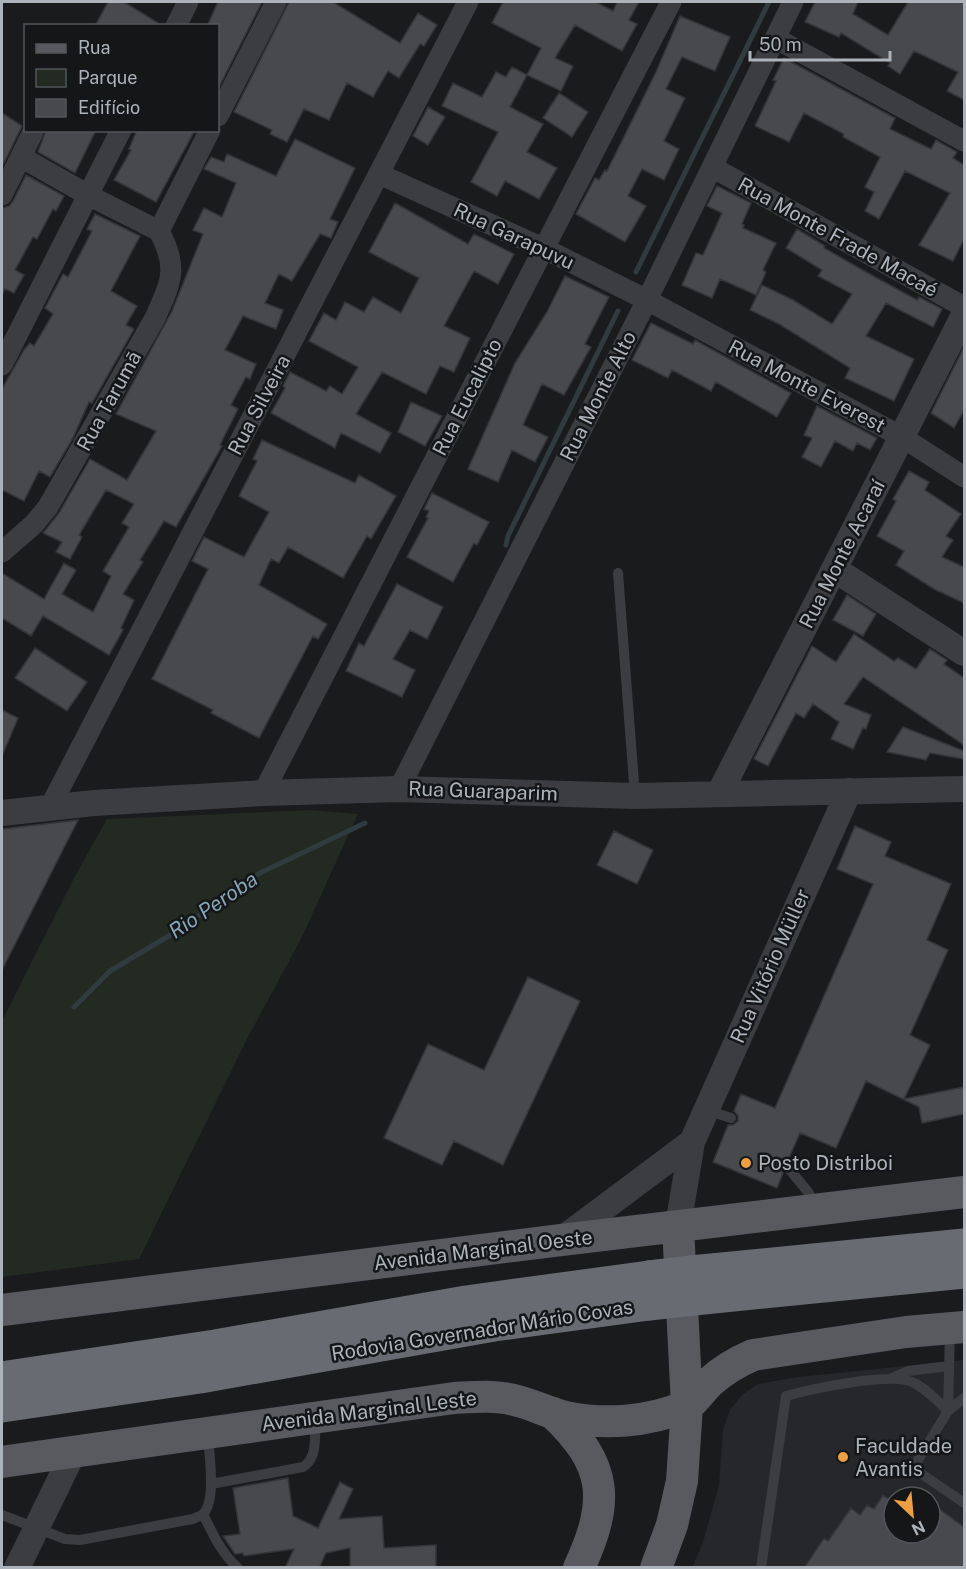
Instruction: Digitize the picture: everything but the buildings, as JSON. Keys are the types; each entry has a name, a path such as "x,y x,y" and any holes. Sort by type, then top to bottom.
{"highway":[{"name":"Rodovia Governador Mário Covas","path":"2,1378 204,1348 466,1302 649,1291 964,1245"},
{"name":"Rodovia Governador Mário Covas","path":"692,1286 964,1272"},
{"name":"Rodovia Governador Mário Covas","path":"2,1406 210,1375 494,1324 649,1291"}],"main road":[{"name":"Avenida Marginal Oeste","path":"2,1310 964,1192"},
{"name":"Rua Vitório Müller","path":"656,1568 672,1525 682,1481 687,1406 678,1226"},
{"name":"Avenida Marginal Leste","path":"2,1462 208,1432 485,1396 513,1399 553,1413 593,1421 619,1422 651,1417 687,1406 721,1372 753,1355 906,1332 957,1327"},
{"path":"553,1413 572,1432 588,1454 599,1484 599,1515 579,1568"}],"street":[{"path":"177,24 188,2"},
{"path":"219,114 276,2"},
{"name":"Rua Silveira","path":"50,807 468,2"},
{"name":"Rua Eucalipto","path":"263,794 671,2"},
{"name":"Rua Monte Alto","path":"399,789 647,300 793,2"},
{"path":"775,38 964,141"},
{"path":"2,195 33,132"},
{"path":"2,365 120,132"},
{"path":"21,157 88,195 159,231 209,132"},
{"name":"Rua Monte Frade Macaé","path":"712,167 964,307"},
{"name":"Rua Garapuvu","path":"379,174 543,248 647,300"},
{"name":"Rua Tarumã","path":"2,552 34,524 48,507 155,318 167,291 172,264 169,249 159,231"},
{"name":"Rua Monte Everest","path":"647,300 902,437 964,477"},
{"name":"Rua Monte Acaraí","path":"719,794 964,315"},
{"path":"834,569 964,653"},
{"name":"Rua Guaraparim","path":"2,813 50,807 263,794 399,789 635,796 964,789"},
{"name":"Rua Vitório Müller","path":"678,1226 692,1142 849,791"},
{"name":"Rua Vitório Müller","path":"561,1240 692,1142"},
{"path":"17,1568 74,1451"}],"lane":[{"path":"618,573 635,796"},
{"path":"706,1110 731,1118"},
{"path":"786,1165 808,1192 817,1209"},
{"path":"948,1411 949,1366 957,1327"},
{"path":"889,1379 908,1371 949,1366"},
{"path":"761,1568 786,1396 818,1388 889,1379 910,1381 928,1392 948,1411"},
{"path":"964,1398 948,1411 913,1468 964,1503"},
{"path":"211,1484 303,1467 313,1457 316,1418"},
{"path":"2,1515 65,1539 80,1540 193,1519 203,1514 208,1503 211,1484 208,1432"},
{"path":"203,1514 219,1546 238,1568"}],"shaded area":[{"name":"Faculdade Avantis","path":"964,1360 964,1567 692,1568 703,1542 719,1485 723,1430 730,1410 742,1395 758,1384 798,1377"}],"green space":[{"path":"310,810 358,814 301,939 248,1037 139,1259 2,1277 2,1021 73,880 107,819"}],"waterway":[{"path":"636,272 769,2"},
{"path":"506,545 508,536 618,311"},
{"name":"Rio Peroba","path":"74,1007 110,971 172,934 260,873 365,823"}],"place":[{"name":"Posto Distriboi","path":"746,1163"},
{"name":"Faculdade Avantis","path":"843,1457"}]}
